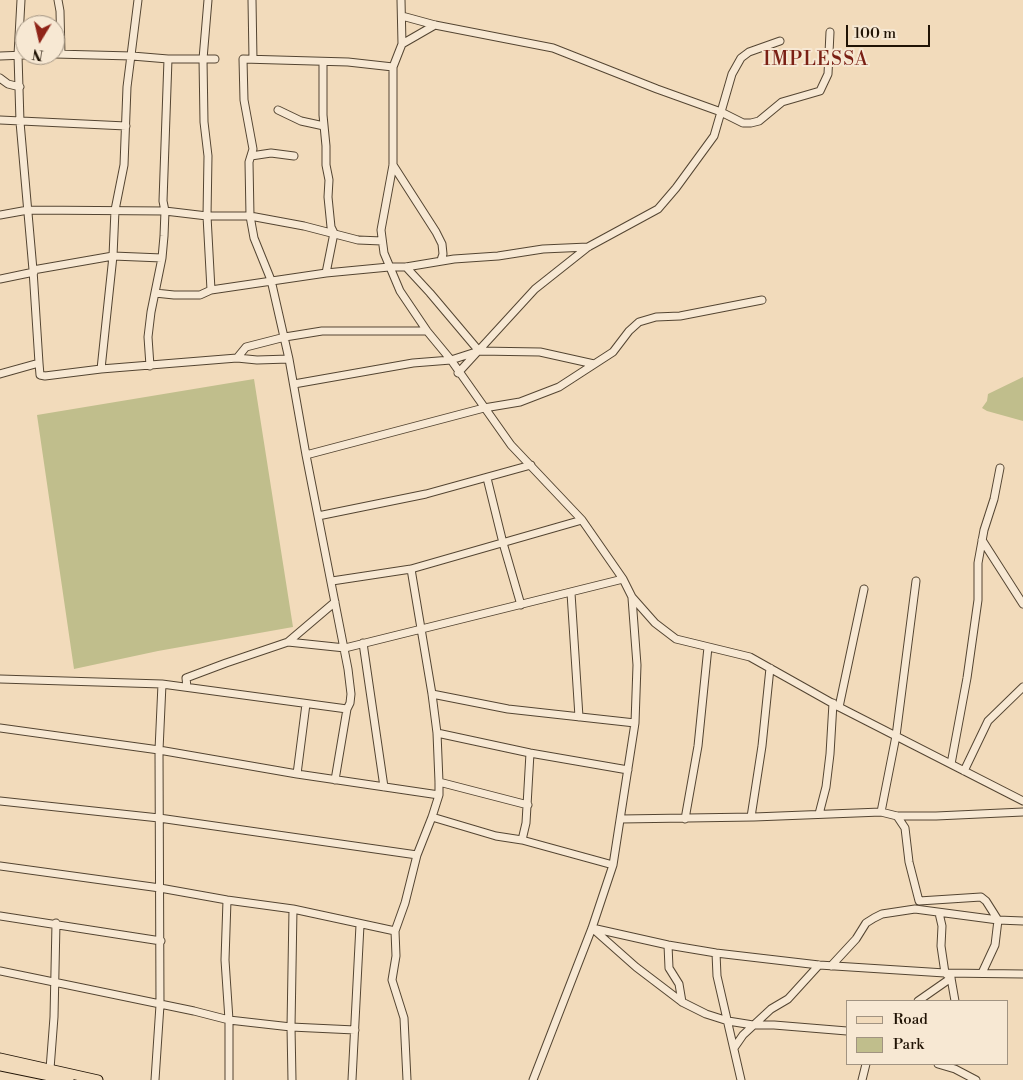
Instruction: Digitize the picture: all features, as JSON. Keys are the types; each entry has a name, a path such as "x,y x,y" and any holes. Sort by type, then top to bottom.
{"main road":[{"path":"0,1058 98,1080"},
{"path":"0,1066 69,1080"}],"street":[{"path":"21,0 21,15"},
{"path":"58,0 60,15"},
{"path":"101,369 113,256 115,210 124,165 127,87 139,0"},
{"path":"208,0 203,59 204,122 208,156 207,216 211,290"},
{"path":"252,0 253,59"},
{"path":"402,0 402,44 393,67 393,165 381,230 382,241 389,266 400,291 511,446 582,520 623,579 632,597 655,623 676,639 750,657 836,705 1023,800"},
{"path":"402,16 435,25 553,48 721,112 744,124 759,121 782,102 820,91 828,74 830,32"},
{"path":"402,44 435,25"},
{"path":"458,373 535,289 588,247 658,209 714,136 732,74 741,58 749,52 780,41"},
{"path":"65,54 168,59 215,59"},
{"path":"0,56 15,55"},
{"path":"150,366 148,337 162,258 165,210 163,201 168,59"},
{"path":"335,780 351,694 345,648 306,455 285,337 271,280 254,238 250,216 249,162 253,149 244,100 243,60 323,62 393,67"},
{"path":"323,62 322,99 326,165 329,180 328,204 331,228 334,234 326,273"},
{"path":"21,65 20,122 34,271 40,375 237,358 289,360"},
{"path":"0,78 8,84 20,87"},
{"path":"278,110 300,120 324,126"},
{"path":"0,120 126,126"},
{"path":"250,156 271,153 294,156"},
{"path":"393,165 436,232 442,244 443,254 441,260"},
{"path":"0,215 28,210 165,210 207,216 250,216 304,226 358,240 382,241"},
{"path":"155,293 200,295 211,290 326,273 389,266 406,267 441,260 588,247"},
{"path":"0,279 113,256 162,258"},
{"path":"406,267 480,351"},
{"path":"306,455 484,408 520,402 559,387 613,352 629,331 639,322 656,317 680,316 762,300"},
{"path":"237,358 246,347 285,337 322,331 427,331"},
{"path":"294,384 413,363 451,360 480,351 540,352 594,364"},
{"path":"0,374 39,363"},
{"path":"318,516 426,494 531,465"},
{"path":"951,764 967,678 978,600 978,563 1000,468"},
{"path":"487,478 502,543 521,605"},
{"path":"332,581 411,569 582,520"},
{"path":"982,540 1023,604"},
{"path":"407,1080 404,1018 392,980 396,956 395,932 405,903 417,855 432,817 438,795 439,782 437,734 432,694 411,569"},
{"path":"288,642 345,648 623,579"},
{"path":"881,812 896,736 916,581"},
{"path":"819,814 826,787 836,705 864,589"},
{"path":"571,592 579,717"},
{"path":"533,1080 592,928 613,866 635,723 637,665 632,597"},
{"path":"187,687 186,678 288,642 335,602"},
{"path":"363,643 384,787"},
{"path":"685,819 698,746 708,647"},
{"path":"752,817 770,668"},
{"path":"0,679 162,684 347,709"},
{"path":"155,1080 160,1005 159,750 162,684"},
{"path":"964,771 992,715 1023,687"},
{"path":"432,694 508,709 635,723"},
{"path":"297,774 306,704"},
{"path":"0,728 159,750 297,774 438,795"},
{"path":"437,734 628,770"},
{"path":"522,840 528,805 530,753"},
{"path":"439,782 528,805"},
{"path":"0,801 159,818 417,855"},
{"path":"620,819 685,819 881,812 897,816 936,816 1023,812"},
{"path":"897,816 905,828 909,862 919,901 916,909"},
{"path":"432,817 496,836 522,840 613,866"},
{"path":"0,866 293,909 395,932"},
{"path":"919,901 981,896 986,901 998,920 995,945 982,973"},
{"path":"226,900 225,960 229,1020 229,1080"},
{"path":"292,1080 293,909"},
{"path":"831,966 856,939 866,923 882,914 916,909 998,920 1023,921"},
{"path":"939,913 942,926 945,973 951,978 955,1000"},
{"path":"0,916 56,923 161,941"},
{"path":"50,1069 54,1017 56,923"},
{"path":"352,1080 360,925"},
{"path":"592,928 668,945 716,953 819,965 945,973 1023,974"},
{"path":"592,928 636,967 682,1002 706,1014 754,1026 774,1025 846,1031"},
{"path":"668,945 670,968 679,984 682,1002"},
{"path":"716,953 716,976 741,1080"},
{"path":"734,1048 742,1035 771,1009 788,999 819,965"},
{"path":"0,971 229,1020 291,1027 355,1030"},
{"path":"919,1000 951,978"},
{"path":"862,1080 866,1065"},
{"path":"954,1066 960,1080"},
{"path":"954,1066 976,1080"}],"green space":[{"path":"1023,377 1023,421 982,408 987,401 988,394"},
{"path":"254,379 293,627 158,651 74,669 37,415"}],"district":[{"name":"IMPLESSA","path":"816,60"}]}
